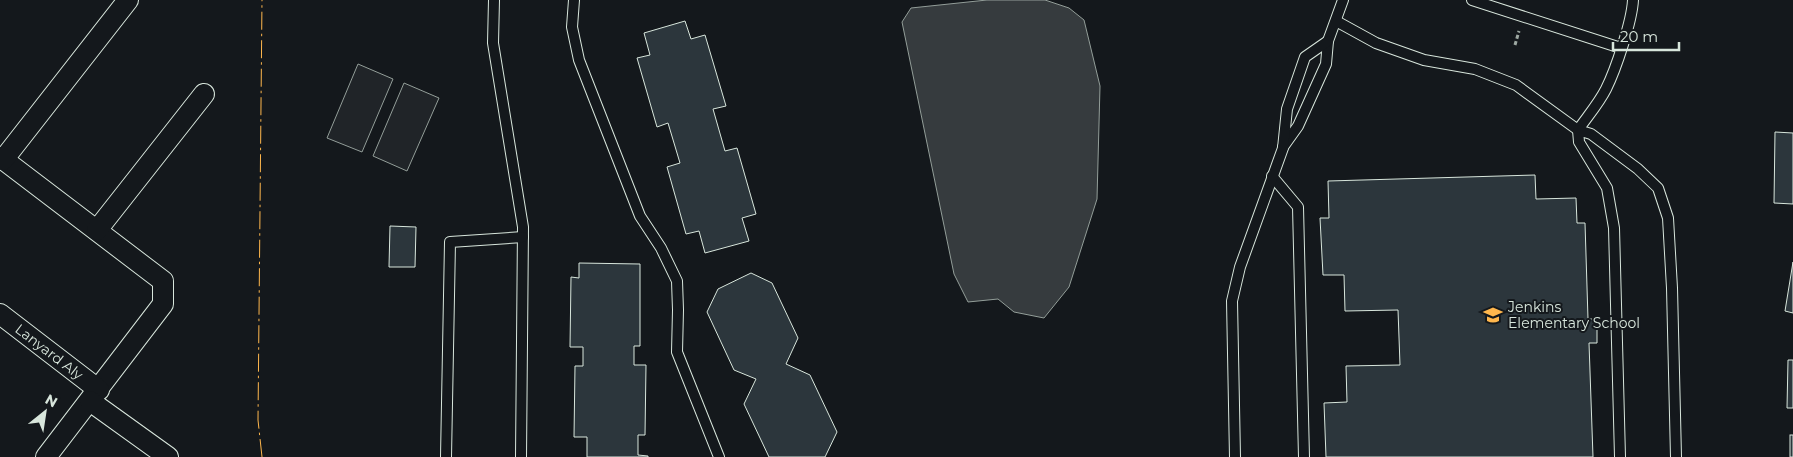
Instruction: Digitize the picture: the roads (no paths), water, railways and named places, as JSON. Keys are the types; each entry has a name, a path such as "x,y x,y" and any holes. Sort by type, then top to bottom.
{"street":[{"path":"46,457 163,304 163,281 2,158 128,0"},
{"path":"97,230 204,94"},
{"name":"Lanyard Aly","path":"0,314 168,457"}],"lane":[{"path":"494,0 493,43 523,228 521,457"},
{"path":"574,0 572,27 579,60 640,216 661,248 677,281 677,352 719,457"},
{"path":"1282,148 1298,126 1326,64 1328,41 1343,0"},
{"path":"1472,0 1621,48"},
{"path":"1620,457 1614,228 1607,188 1580,142 1578,130 1606,89 1621,48 1633,8 1633,0"},
{"path":"1336,21 1376,43 1424,60 1475,69 1516,85 1578,130 1591,134 1638,168 1658,188 1668,218 1672,288 1676,457"},
{"path":"1235,457 1232,301 1240,267 1282,148 1287,109 1305,57 1328,41"},
{"path":"1272,176 1298,207 1304,457"},
{"path":"446,457 450,242 523,237"}],"place":[{"name":"Jenkins Elementary School","path":"1493,315"}]}
